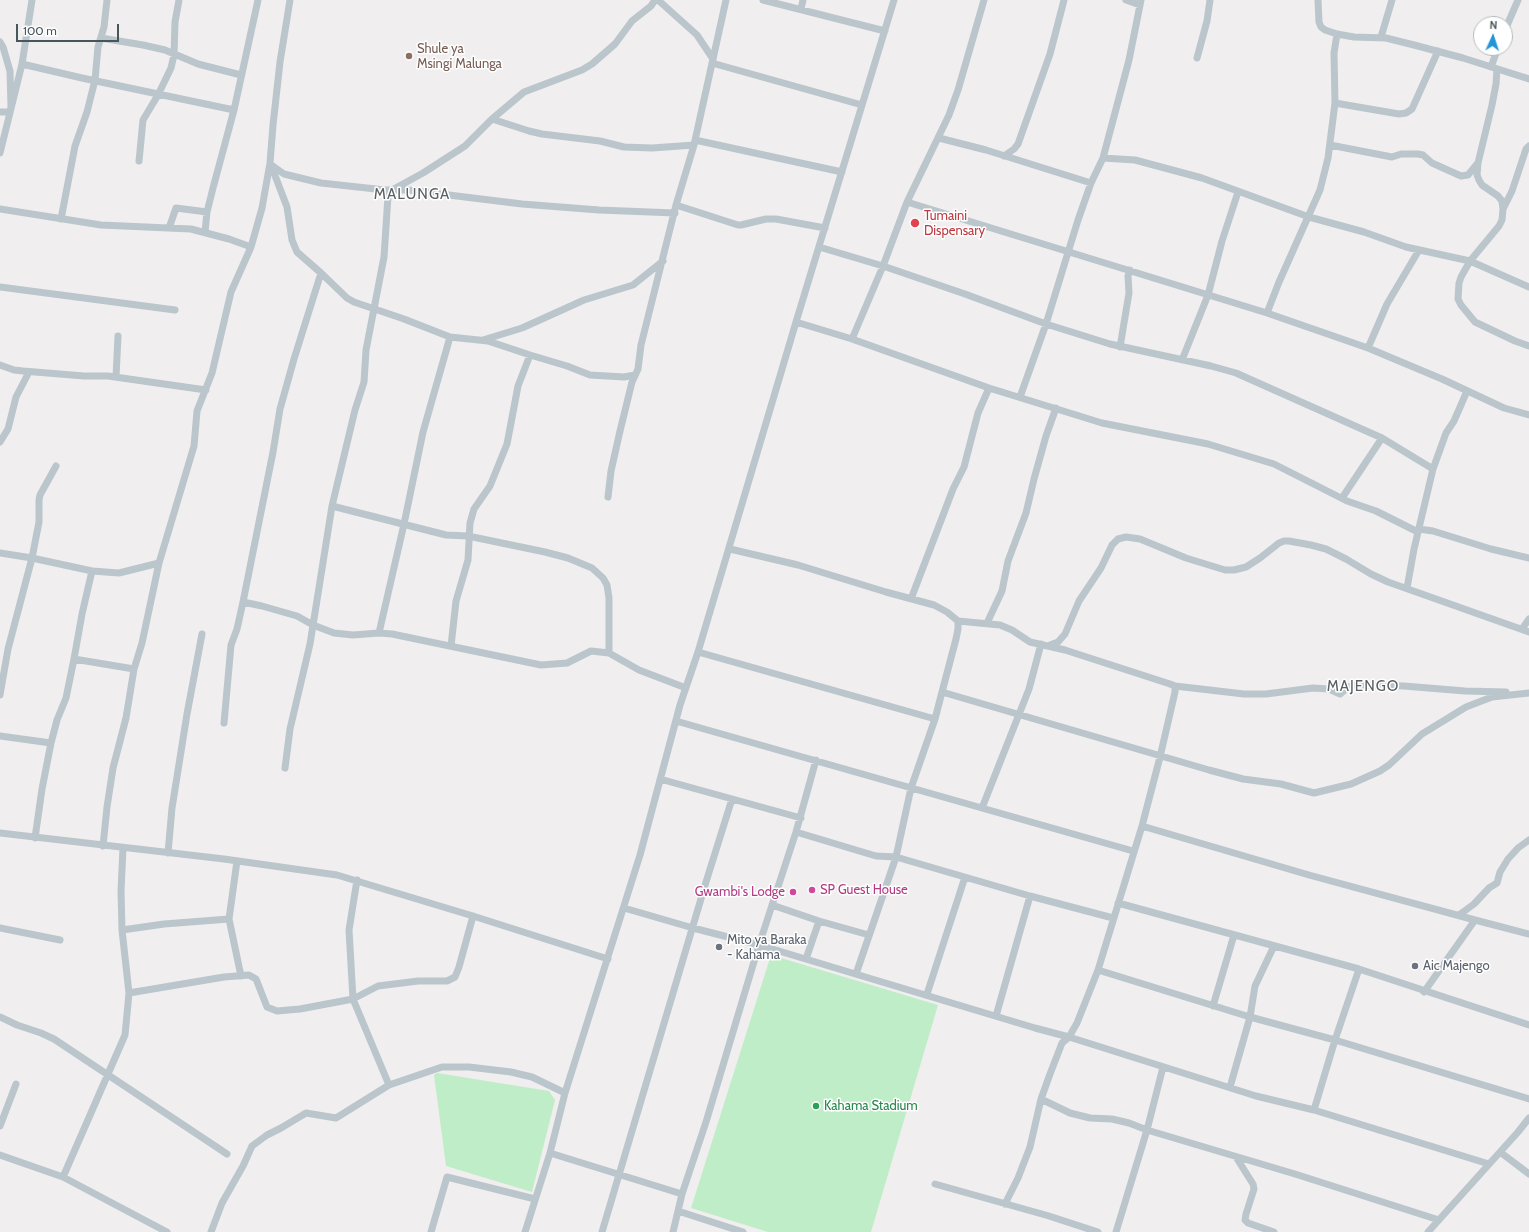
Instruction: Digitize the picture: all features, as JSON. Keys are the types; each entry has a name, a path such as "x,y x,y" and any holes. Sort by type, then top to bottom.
{"street":[{"path":"0,153 22,64 32,0"},
{"path":"61,219 75,146 87,112 95,80 107,0"},
{"path":"139,161 143,120 158,95 171,68 174,55 175,22 179,0"},
{"path":"205,232 207,212 234,110 258,0"},
{"path":"103,846 113,768 126,718 134,670 142,643 158,564 194,446 197,411 206,390 218,351 231,292 251,248 262,208 270,163 280,62 290,0"},
{"path":"285,768 290,729 313,626 332,506 355,410 363,388 366,350 384,257 388,196 392,190 423,173 465,146 492,119 524,92 582,70 592,64 616,44 632,21 651,6 655,0"},
{"path":"658,0 701,39 712,61 862,105"},
{"path":"608,497 615,451 632,382 638,369 641,345 695,142 726,0"},
{"path":"763,0 885,31"},
{"path":"801,9 803,0"},
{"path":"525,1232 550,1153 565,1093 640,856 676,721 730,549 796,322 894,0"},
{"path":"852,339 883,266 907,202 939,138 958,90 984,0"},
{"path":"1004,156 1014,150 1018,144 1050,54 1064,0"},
{"path":"1020,397 1046,324 1078,220 1091,183 1103,158 1141,3 1126,0"},
{"path":"1197,58 1207,21 1210,0"},
{"path":"1318,0 1318,16 1321,27 1337,34 1367,38 1381,37 1438,51 1529,80"},
{"path":"1381,37 1392,0"},
{"path":"1511,16 1518,0"},
{"path":"1267,312 1320,190 1330,145 1335,103 1334,53 1337,34"},
{"path":"101,38 165,50 198,64 241,74"},
{"path":"1,45 10,71 10,112"},
{"path":"1335,103 1399,114 1406,113 1412,109 1438,51"},
{"path":"1496,56 1494,68 1496,84 1478,163 1477,175 1478,180 1485,188 1498,196 1502,201 1503,209"},
{"path":"22,64 158,95 234,110"},
{"path":"0,112 10,112"},
{"path":"492,119 542,134 600,141 624,147 652,148 695,142 842,172"},
{"path":"939,138 1091,183"},
{"path":"1330,145 1392,157 1401,154 1418,154 1426,157 1432,163 1461,176 1468,175 1478,163"},
{"path":"1529,146 1526,149 1512,191 1503,209 1499,226 1470,261 1459,283 1458,299 1460,305 1475,322 1529,346"},
{"path":"1103,158 1142,162 1202,178 1308,218 1364,232 1400,245 1470,261 1529,287"},
{"path":"270,163 284,174 321,183 392,190 408,190 522,204 606,210 676,209 741,225 762,220 776,219 825,228"},
{"path":"270,163 287,207 292,240 295,248 299,255 321,273 347,298 354,302 450,337 483,340 596,376 624,377 635,375"},
{"path":"1182,360 1208,295 1222,240 1238,192"},
{"path":"907,202 1267,312 1368,348 1504,408 1529,415"},
{"path":"170,228 176,208 207,212"},
{"path":"0,209 101,225 191,229 205,232 251,248"},
{"path":"819,247 883,266 1046,324 1120,347 1211,366 1236,374 1382,438 1433,469"},
{"path":"1368,348 1389,300 1419,250"},
{"path":"483,340 527,326 584,300 633,285 663,261"},
{"path":"1120,347 1129,293 1128,276 1130,270"},
{"path":"224,723 231,645 237,629 243,602 273,452 280,409 321,273"},
{"path":"0,287 175,310"},
{"path":"796,322 852,339 989,388 1102,423 1208,444 1274,464 1358,506 1376,511 1419,530 1433,531 1491,549 1529,558"},
{"path":"116,377 118,336"},
{"path":"379,633 423,432 450,337"},
{"path":"451,646 455,606 468,560 468,536 470,523 474,509 490,486 506,444 518,386 530,355"},
{"path":"0,365 14,370 29,372 116,377 206,390"},
{"path":"0,442 8,429 16,397 29,372"},
{"path":"911,599 953,488 964,467 978,413 989,388"},
{"path":"1407,588 1433,469 1446,433 1454,421 1467,391"},
{"path":"987,623 1002,591 1008,561 1026,513 1046,436 1056,408"},
{"path":"1342,498 1382,438"},
{"path":"0,695 8,649 32,558 39,522 38,506 40,494 56,466"},
{"path":"332,506 446,535 468,536 551,553 585,565 598,572 606,581 609,598 609,653"},
{"path":"1050,645 1058,642 1065,634 1079,601 1101,568 1112,545 1122,537 1135,538 1186,558 1225,570 1234,570 1246,567 1279,543 1290,541 1297,542 1326,550 1346,559 1371,574 1407,588 1529,632"},
{"path":"730,549 798,565 934,606 947,612 958,620 1000,625 1012,630 1025,640 1050,645 1175,686 1244,694 1266,694 1313,688 1330,689 1340,694 1348,688 1357,685 1529,693"},
{"path":"0,553 32,558 92,571 119,574 158,564"},
{"path":"35,838 42,789 51,743 57,720 66,698 92,571"},
{"path":"243,602 297,616 313,626 328,631 343,634 392,634 541,665 566,663 591,651 609,653 639,670 686,688"},
{"path":"1522,629 1529,619"},
{"path":"856,974 896,857 911,788 935,719 956,639 958,620"},
{"path":"168,853 172,808 202,634"},
{"path":"982,808 1029,689 1041,644"},
{"path":"0,648 8,649"},
{"path":"698,652 935,719"},
{"path":"74,659 134,670"},
{"path":"1004,1204 1018,1178 1030,1147 1041,1099 1062,1043 1069,1037 1077,1023 1098,970 1133,850 1142,826 1160,757 1175,686"},
{"path":"942,692 1160,757 1242,779 1281,784 1319,793 1351,784 1380,771 1389,765 1422,734 1466,707 1492,697 1529,693"},
{"path":"676,721 1133,850"},
{"path":"0,736 51,743"},
{"path":"672,1232 682,1194 706,1122 759,945 801,818 816,760"},
{"path":"660,779 801,818"},
{"path":"602,1232 732,799"},
{"path":"1142,826 1301,872 1529,934"},
{"path":"796,832 876,856 896,857 1030,896 1113,918"},
{"path":"0,833 237,861 337,875 608,959"},
{"path":"1459,916 1474,904 1488,888 1497,883 1500,872 1508,858 1529,840"},
{"path":"63,1177 125,1034 129,993 122,930 121,891 123,848"},
{"path":"237,861 229,919 241,976"},
{"path":"927,994 965,877"},
{"path":"357,880 349,930 353,999 389,1085"},
{"path":"996,1016 1030,896"},
{"path":"1118,903 1359,969 1424,992 1529,1025"},
{"path":"772,906 870,935"},
{"path":"624,908 759,945 927,994 1256,1096 1314,1110 1489,1164"},
{"path":"129,993 249,976 256,979 267,1007 277,1011 300,1009 353,999 378,986 418,981 448,981 455,977 464,951 472,916"},
{"path":"122,930 164,924 229,919"},
{"path":"1424,992 1475,920"},
{"path":"806,959 819,921"},
{"path":"0,928 60,940"},
{"path":"1213,1006 1234,935"},
{"path":"1230,1087 1250,1017 1255,986 1274,946"},
{"path":"1314,1110 1335,1040 1359,969"},
{"path":"1098,970 1213,1006 1335,1040 1529,1099"},
{"path":"0,1018 54,1039 227,1154"},
{"path":"211,1232 222,1203 243,1166 252,1146 267,1135 306,1113 333,1118 339,1117 389,1085 442,1067 469,1067 511,1072 532,1077 565,1093"},
{"path":"1116,1232 1147,1130 1163,1067"},
{"path":"0,1126 16,1084"},
{"path":"1041,1099 1070,1113 1090,1118 1112,1119 1129,1123 1147,1130 1182,1139 1202,1147 1295,1174 1439,1220"},
{"path":"1428,1232 1529,1118"},
{"path":"1500,1152 1529,1174"},
{"path":"550,1153 682,1194"},
{"path":"0,1155 63,1177 167,1232"},
{"path":"1236,1157 1253,1184 1254,1189 1246,1214 1246,1220 1274,1232"},
{"path":"431,1232 447,1177 535,1199"},
{"path":"935,1184 1049,1216 1098,1232"},
{"path":"678,1211 743,1232"}],"green space":[{"name":"Kahama Stadium","path":"771,955 938,1005 871,1232 768,1232 691,1208"},
{"path":"437,1073 549,1091 555,1100 532,1192 446,1166 434,1075"}],"place":[{"name":"Shule ya Msingi Malunga","path":"409,56"},
{"name":"Tumaini Dispensary","path":"915,223"},
{"name":"SP Guest House","path":"812,890"},
{"name":"Gwambi's Lodge","path":"793,892"},
{"name":"Mito ya Baraka - Kahama","path":"719,947"},
{"name":"Aic Majengo","path":"1415,966"},
{"name":"Kahama Stadium","path":"816,1106"}],"district":[{"name":"MALUNGA","path":"412,195"},
{"name":"MAJENGO","path":"1363,687"}]}
